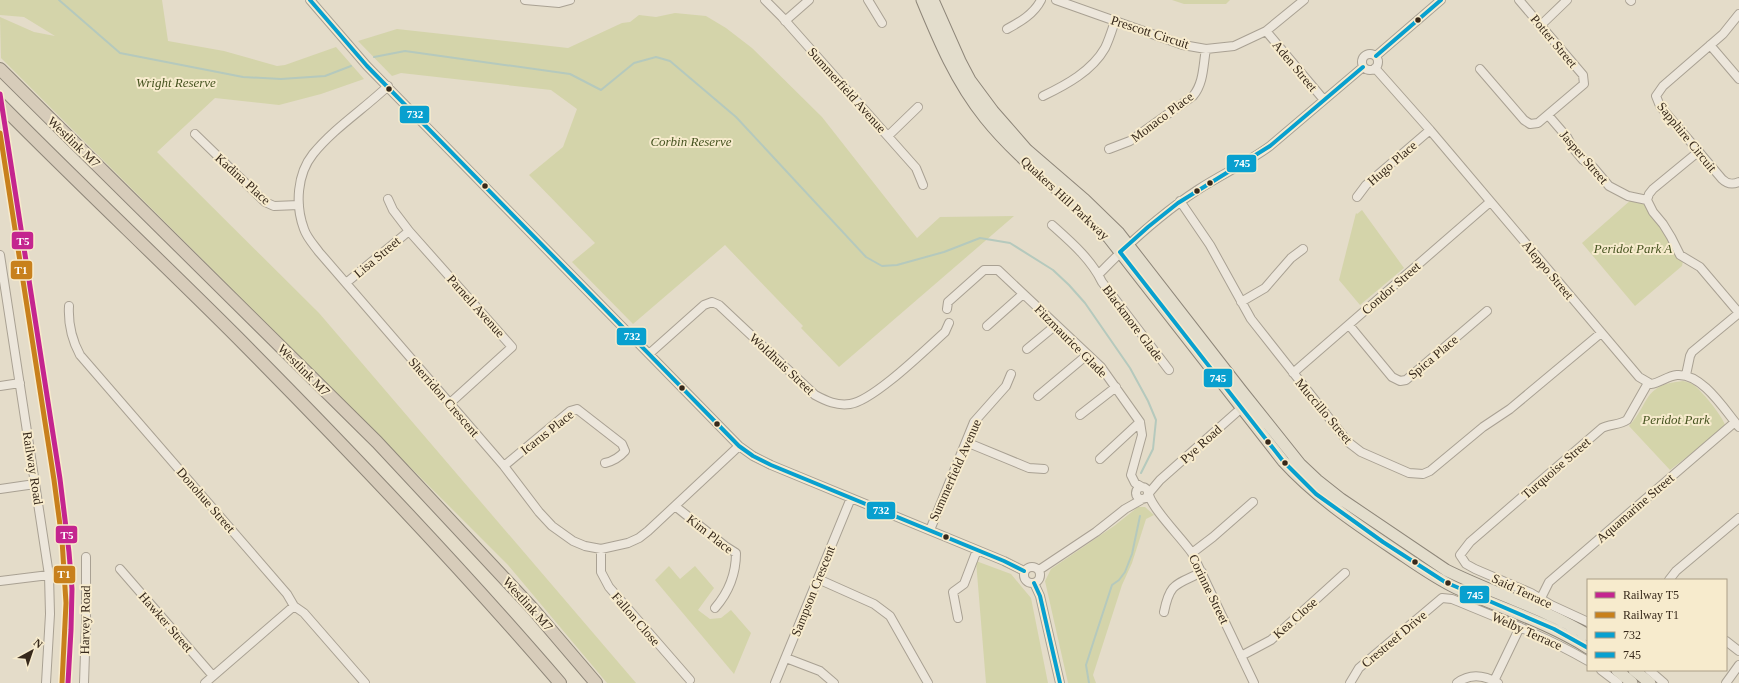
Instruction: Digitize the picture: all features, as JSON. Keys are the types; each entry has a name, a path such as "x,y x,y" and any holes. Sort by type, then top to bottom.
{"highway":[{"name":"Westlink M7","path":"0,69 377,442 532,608 596,683"},
{"name":"Westlink M7","path":"0,104 312,413 455,566 560,683"}],"main road":[{"name":"Quakers Hill Parkway","path":"922,0 948,60 964,88 985,118 1035,170 1094,223 1120,252 1245,405 1317,480 1341,499 1446,570 1546,613 1587,634"},
{"name":"Quakers Hill Parkway","path":"933,0 970,80 993,111 1027,150 1085,200 1129,244 1245,405 1283,461 1296,476 1316,494 1344,515 1445,582 1554,628 1587,647"},
{"path":"1618,671 1632,683"},
{"path":"1635,671 1650,683"}],"street":[{"path":"310,0 357,54 739,446 762,461 930,530 1024,571"},
{"path":"525,0 559,3 570,0"},
{"name":"Summerfield Avenue","path":"765,0 785,20 916,168 923,185"},
{"path":"785,20 809,0"},
{"path":"868,0 882,23"},
{"path":"1007,29 1022,21 1036,8 1041,0"},
{"name":"Prescott Circuit","path":"1056,0 1183,45 1206,49 1234,46 1266,31 1304,0"},
{"path":"1376,56 1441,0"},
{"name":"Potter Street","path":"1519,0 1583,75 1584,84 1548,115"},
{"path":"1541,25 1567,0"},
{"name":"Sapphire Circuit","path":"1739,14 1726,31 1663,86 1656,96 1660,106 1726,183 1732,184 1739,182"},
{"path":"1043,96 1074,80 1098,58 1106,46 1115,21"},
{"name":"Aden Street","path":"1266,31 1324,100"},
{"path":"1710,45 1739,79"},
{"name":"Monaco Place","path":"1109,149 1130,141 1193,96 1199,88 1201,81 1206,49"},
{"path":"1369,53 1376,56 1378,62 1375,68 1370,70 1363,67 1361,62 1365,55 1369,53"},
{"path":"1097,272 1180,201 1200,188 1256,157 1363,67"},
{"name":"Aleppo Street","path":"1375,68 1430,130 1601,333 1640,377 1648,383"},
{"path":"1480,69 1524,120 1530,124 1538,123 1548,115"},
{"name":"Sherridon Crescent","path":"388,86 328,138 313,155 303,174 300,186 299,205 304,230 319,252 504,466 539,512 552,526 573,541 585,546 601,549 628,544 648,531 739,446"},
{"path":"888,136 918,107"},
{"name":"Jasper Street","path":"1548,115 1567,137 1573,148 1583,160 1593,167 1609,186 1628,196 1647,200"},
{"name":"Hugo Place","path":"1357,197 1366,184 1430,130"},
{"name":"Kadina Place","path":"195,134 265,202 274,206 299,205"},
{"path":"1686,375 1692,352 1739,313 1700,267 1680,255 1672,238 1653,212 1647,200 1653,189 1698,152"},
{"name":"Parnell Avenue","path":"388,199 393,210 409,231 512,347 449,404"},
{"name":"Muccillo Street","path":"1180,201 1210,245 1251,319 1348,442 1361,452 1409,474 1423,474 1430,471 1483,427 1510,410 1601,333"},
{"name":"Condor Street","path":"1293,373 1490,202"},
{"name":"Blackmore Glade","path":"1052,225 1081,252 1169,370"},
{"name":"Lisa Street","path":"346,283 409,231"},
{"path":"1241,302 1265,288 1291,258 1304,249"},
{"name":"Railway Road","path":"0,255 49,575 50,614 46,683"},
{"name":"Fitzmaurice Glade","path":"947,309 948,302 984,270 998,270 1101,367 1140,422"},
{"path":"987,326 1024,294"},
{"name":"Woldhuis Street","path":"649,354 712,299 815,395 823,400 840,405 858,402 875,393 945,332 949,322"},
{"name":"Donohue Street","path":"69,306 70,324 74,344 80,355 287,594 294,606 304,613 365,683"},
{"name":"Spica Place","path":"1349,325 1392,377 1400,382 1406,380 1487,311"},
{"path":"1027,349 1056,325"},
{"path":"1038,396 1087,355"},
{"name":"Summerfield Avenue","path":"930,530 974,422 1006,386 1011,374"},
{"path":"1648,383 1654,383 1670,376 1686,375 1692,377 1703,384 1737,425"},
{"path":"0,386 20,383"},
{"name":"Turquoise Street","path":"1460,555 1470,542 1602,428 1608,425 1623,423 1628,420 1648,383"},
{"path":"1080,415 1116,387"},
{"name":"Pye Road","path":"1039,570 1096,532 1125,509 1245,405"},
{"name":"Icarus Place","path":"504,466 570,411 577,409 622,444 625,451 614,460 605,463"},
{"path":"1100,459 1140,422"},
{"path":"1140,422 1142,435 1131,475 1142,493"},
{"name":"Aquamarine Street","path":"1541,598 1549,582 1737,425"},
{"path":"966,442 1029,468 1044,469"},
{"path":"0,489 35,484"},
{"name":"Corinne Street","path":"1142,493 1192,553 1254,683"},
{"name":"Sampson Crescent","path":"775,683 851,498"},
{"path":"1192,553 1253,502"},
{"name":"Kim Place","path":"675,506 736,553 736,568 723,599 714,608"},
{"path":"1671,579 1676,571 1739,518"},
{"name":"Fallon Close","path":"601,549 601,572 608,587 690,680"},
{"path":"958,618 953,592 964,584 977,550"},
{"name":"Said Terrace","path":"1460,555 1466,564 1475,570 1541,598 1551,605 1587,622"},
{"name":"Harvey Road","path":"84,683 86,557"},
{"path":"1031,567 1039,570 1040,578 1034,583 1026,582 1024,571 1031,567"},
{"name":"Hawker Street","path":"120,569 213,676"},
{"path":"1164,612 1168,595 1173,588 1202,572"},
{"name":"Kea Close","path":"1241,656 1271,640 1345,573"},
{"path":"0,581 49,575"},
{"path":"818,579 874,604 890,616 928,683"},
{"path":"1034,583 1040,596 1060,683"},
{"name":"Welby Terrace","path":"1442,598 1452,599 1520,627 1564,647 1587,660"},
{"name":"Crestreef Drive","path":"1350,683 1359,668 1442,598"},
{"path":"205,683 294,606"},
{"path":"1457,683 1470,676 1483,677 1496,682 1520,627"},
{"path":"1727,641 1739,651"},
{"path":"786,658 820,671 834,683"},
{"path":"1726,683 1739,666"},
{"path":"1602,671 1618,683"},
{"path":"1650,671 1664,683"}],"green space":[{"name":"Wright Reserve","path":"0,0 162,0 168,41 224,51 277,66 285,65 336,47 364,79 321,94 279,105 215,98 157,152 319,313 636,683 607,683 508,565 1,58 0,17 34,32 55,36 24,17 0,15"},
{"path":"1172,0 1230,0 1226,4 1184,4"},
{"name":"Corbin Reserve","path":"675,13 706,16 726,28 752,48 822,117 917,238 940,217 1014,216 839,367 801,328 803,326 725,245 633,324 572,262 595,243 529,175 563,147 577,109 551,90 401,73 392,76 358,41 397,29 568,48 622,23 630,22 639,15 656,17"},
{"name":"Peridot Park A","path":"1632,199 1643,202 1668,237 1675,253 1683,261 1682,266 1635,306 1582,243"},
{"path":"1362,210 1404,268 1360,305 1339,280 1356,213 1357,214"},
{"name":"Peridot Park","path":"1683,381 1691,383 1700,391 1716,410 1725,425 1723,429 1670,470 1629,426 1649,396 1660,386"},
{"path":"1138,507 1145,507 1154,515 1146,519 1132,563 1122,585 1093,675 1096,683 1068,683 1045,581 1051,569 1114,526"},
{"path":"976,561 1011,574 1031,598 1048,683 986,683"},
{"path":"669,566 680,579 695,566 714,588 698,610 710,619 721,618 731,610 751,633 734,674 655,580"}],"waterway":[{"path":"59,0 120,53 243,77 281,79 325,76 351,66"},
{"path":"374,57 405,51 570,74 601,90 634,63 656,57 670,61 736,117 866,257 882,266 897,265 944,252 980,238 1010,243 1053,270 1069,285 1085,303 1130,368 1148,401 1156,420 1153,449 1141,473"},
{"path":"1089,683 1086,665 1112,585 1119,580 1125,572 1132,554 1140,516"}],"rail line":[{"name":"T5","path":"0,94 60,479 69,552 72,589 68,683"},
{"name":"T1","path":"0,133 62,540 66,603 62,683"}],"transit line":[{"name":"732","path":"310,0 367,66 739,446 753,456 771,465 1004,561 1024,571"},
{"name":"745","path":"1376,56 1441,0"},
{"name":"745","path":"1363,67 1270,146 1178,203 1120,252 1283,461 1316,494 1383,542 1445,582 1554,629 1587,647"},
{"name":"732","path":"1034,583 1040,596 1060,683"}]}
